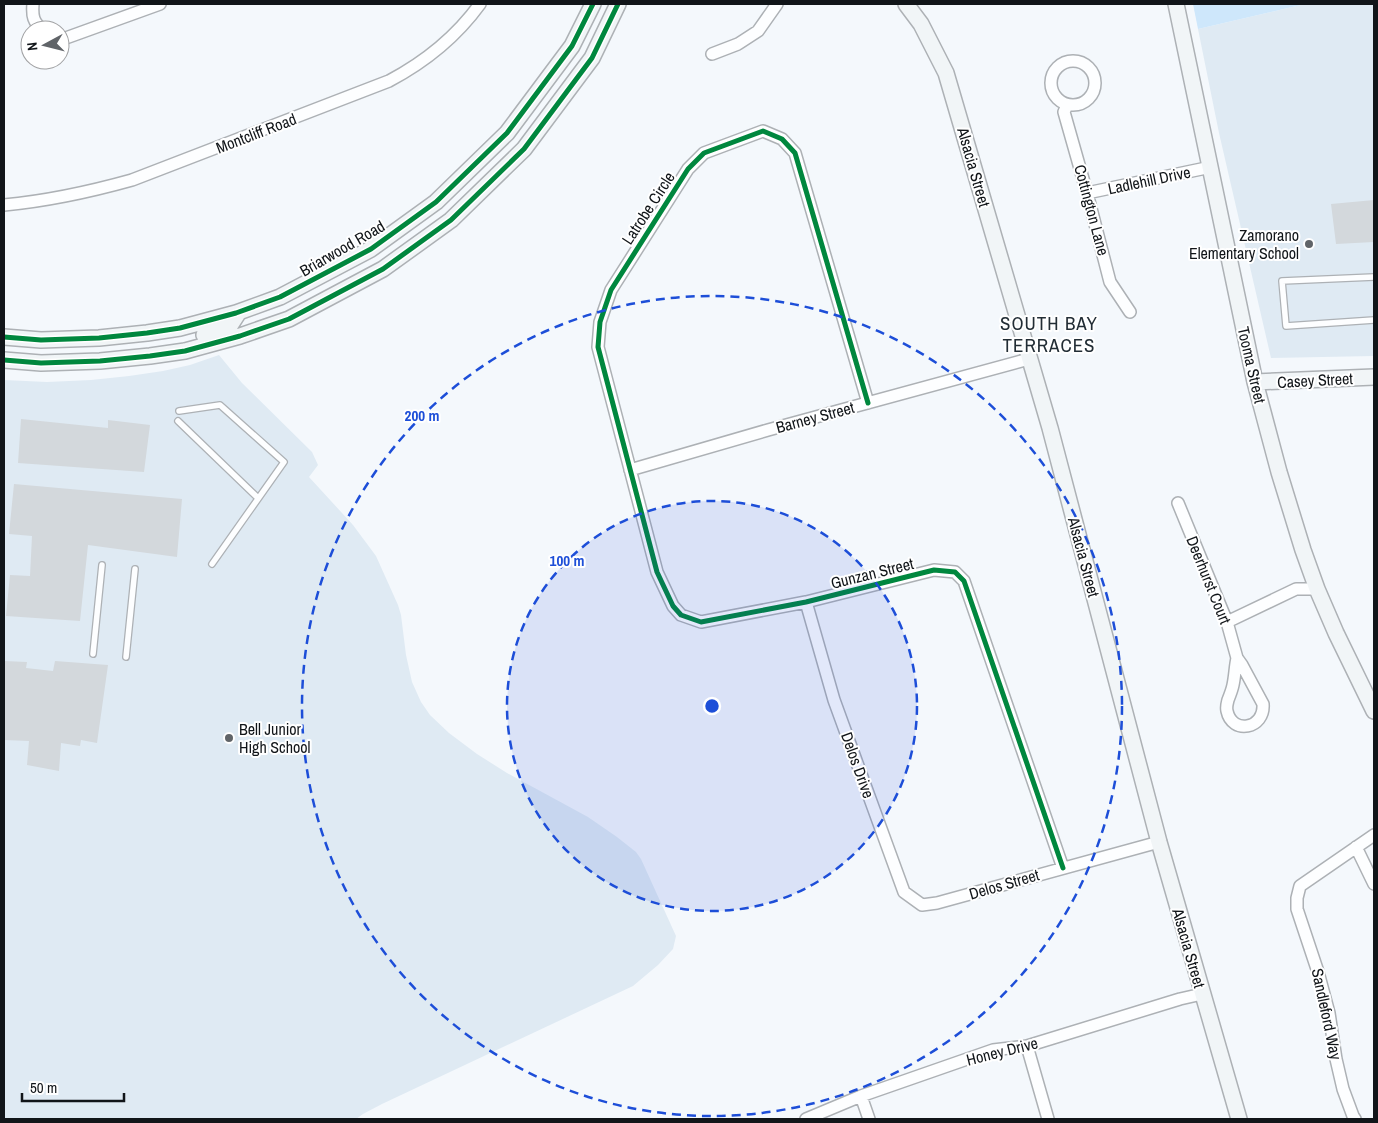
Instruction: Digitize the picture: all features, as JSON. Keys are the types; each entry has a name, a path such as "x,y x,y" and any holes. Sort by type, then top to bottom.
{"main road":[{"name":"Briarwood Road","path":"4,337 50,339 99,338 180,328 239,312 280,297 371,250 436,202 507,133 572,46 593,4"},
{"path":"4,360 40,363 100,361 185,351 240,336 289,319 383,269 451,220 524,149 592,58 618,4"},
{"name":"Alsacia Street","path":"906,4 921,24 946,73 1050,428 1159,842 1239,1119"},
{"name":"Tooma Street","path":"1176,4 1255,382 1290,511 1317,589 1374,711"},
{"path":"185,351 187,340 227,329 239,312"},
{"name":"Casey Street","path":"1255,382 1374,377"}],"street":[{"path":"33,4 32,11 36,20"},
{"path":"70,36 160,4"},
{"name":"Montcliff Road","path":"4,205 63,197 132,180 390,81 438,50 465,23 480,4"},
{"path":"712,54 738,44 758,31 778,4"},
{"name":"Cottington Lane","path":"1067,105 1064,112 1110,282 1130,312"},
{"name":"Latrobe Circle","path":"657,572 598,347 600,322 610,290 688,169 704,152 763,131 782,138 795,153 868,403"},
{"name":"Ladlehill Drive","path":"1087,193 1211,167"},
{"name":"Barney Street","path":"630,470 768,430 1029,359"},
{"name":"Deerhurst Court","path":"1178,503 1227,622 1237,658"},
{"name":"Gunzan Street","path":"657,572 673,606 681,616 701,622 806,602 934,570 955,572 964,582 1063,868"},
{"path":"1227,622 1296,590 1317,589"},
{"name":"Delos Drive","path":"806,602 834,700 904,892 922,905 937,903"},
{"path":"1237,658 1263,704 1264,710 1259,720 1249,726 1238,725 1233,722 1226,707 1233,685 1237,658"},
{"path":"1374,835 1356,847 1374,884"},
{"name":"Delos Street","path":"937,903 1159,842"},
{"name":"Sandleford Way","path":"1355,1119 1344,1089 1336,1058 1329,1012 1318,972 1297,910 1297,898 1300,886 1356,847"},
{"name":"Honey Drive","path":"806,1119 861,1096 993,1050 1027,1046 1202,994"},
{"path":"1027,1046 1048,1119"},
{"path":"861,1096 869,1119"}],"lane":[{"path":"1374,277 1282,281 1286,326 1374,320"},
{"path":"179,411 220,405 284,462 212,564"},
{"path":"178,421 258,498"},
{"path":"93,654 102,565"},
{"path":"126,658 135,569"}],"shaded area":[{"path":"1193,4 1305,4 1198,29"},
{"name":"Zamorano Elementary School","path":"1305,4 1374,4 1374,356 1271,358 1219,133 1198,29"},
{"name":"Bell Junior High School","path":"219,355 242,383 312,452 318,465 309,477 353,525 376,556 401,615 406,655 412,682 421,702 430,715 449,733 477,754 507,773 588,817 636,852 641,859 676,936 673,949 658,965 633,986 382,1104 356,1119 4,1119 4,380 47,382 129,376 190,365"}],"building":[{"path":"1374,200 1374,242 1336,244 1331,204"},
{"path":"21,419 108,428 108,420 150,425 144,472 18,463"},
{"path":"14,484 182,499 177,557 88,545 80,621 6,616 10,575 30,576 32,536 9,534"},
{"path":"4,661 27,662 26,668 53,671 55,661 108,665 97,743 81,740 80,746 61,743 59,771 27,765 29,741 4,740"}],"cycle path":[{"path":"4,337 41,340 99,338 180,328 236,313 280,297 371,249 436,202 507,133 572,46 593,4"},
{"path":"4,360 41,363 100,361 185,351 240,336 289,319 383,269 451,220 524,149 592,58 618,4"},
{"path":"868,403 795,153 782,139 763,131 704,153 688,169 611,290 600,322 598,347 657,572 673,606 681,615 701,622 806,602 934,570 955,572 964,581 1063,868"}],"place":[{"name":"Zamorano Elementary School","path":"1309,244"},
{"name":"Bell Junior High School","path":"229,738"}],"district":[{"name":"SOUTH BAY TERRACES","path":"1049,334"}]}
